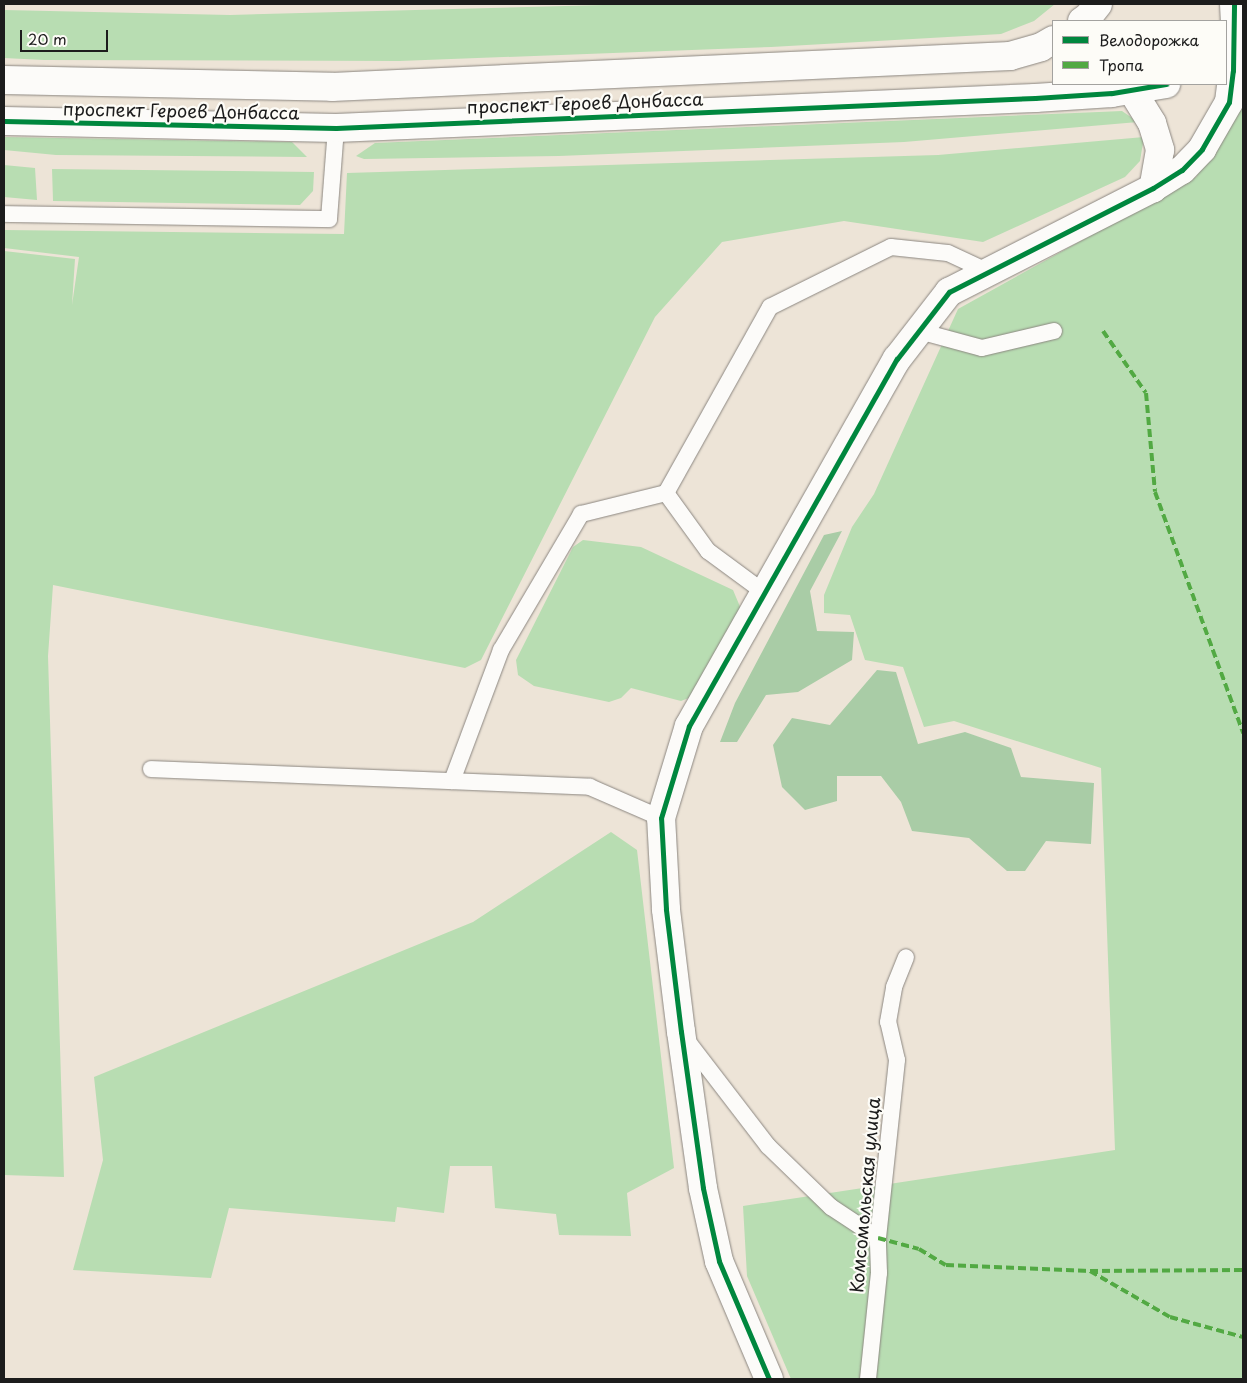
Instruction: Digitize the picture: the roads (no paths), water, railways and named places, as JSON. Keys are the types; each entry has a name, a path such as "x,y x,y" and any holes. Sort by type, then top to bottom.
{"street":[{"path":"1083,20 1099,4"},
{"path":"1099,4 1099,20"},
{"path":"1227,48 1233,35 1235,13"},
{"path":"769,1379 719,1261 704,1188 681,1032 666,909 661,818 690,726 898,359 919,331 949,292 1153,188 1182,170 1202,149 1229,102 1234,71 1235,13"},
{"name":"проспект Героев Донбасса","path":"4,80 342,86 1010,56 1041,48 1052,41"},
{"name":"проспект Героев Донбасса","path":"4,121 336,128 1026,98 1154,85"},
{"path":"1130,87 1152,123 1160,150 1153,188"}],"lane":[{"path":"4,214 329,219 336,128"},
{"path":"452,781 501,650 581,514 666,493 770,307 892,247 948,253 988,272"},
{"path":"919,331 982,348 1054,331"},
{"path":"666,493 708,551 765,593"},
{"path":"151,769 590,786 661,818"},
{"name":"Комсомольская улица","path":"868,1379 879,1273 878,1238 897,1060 888,1022 894,987 906,957"},
{"path":"681,1032 768,1146 831,1207 878,1238"}]}
